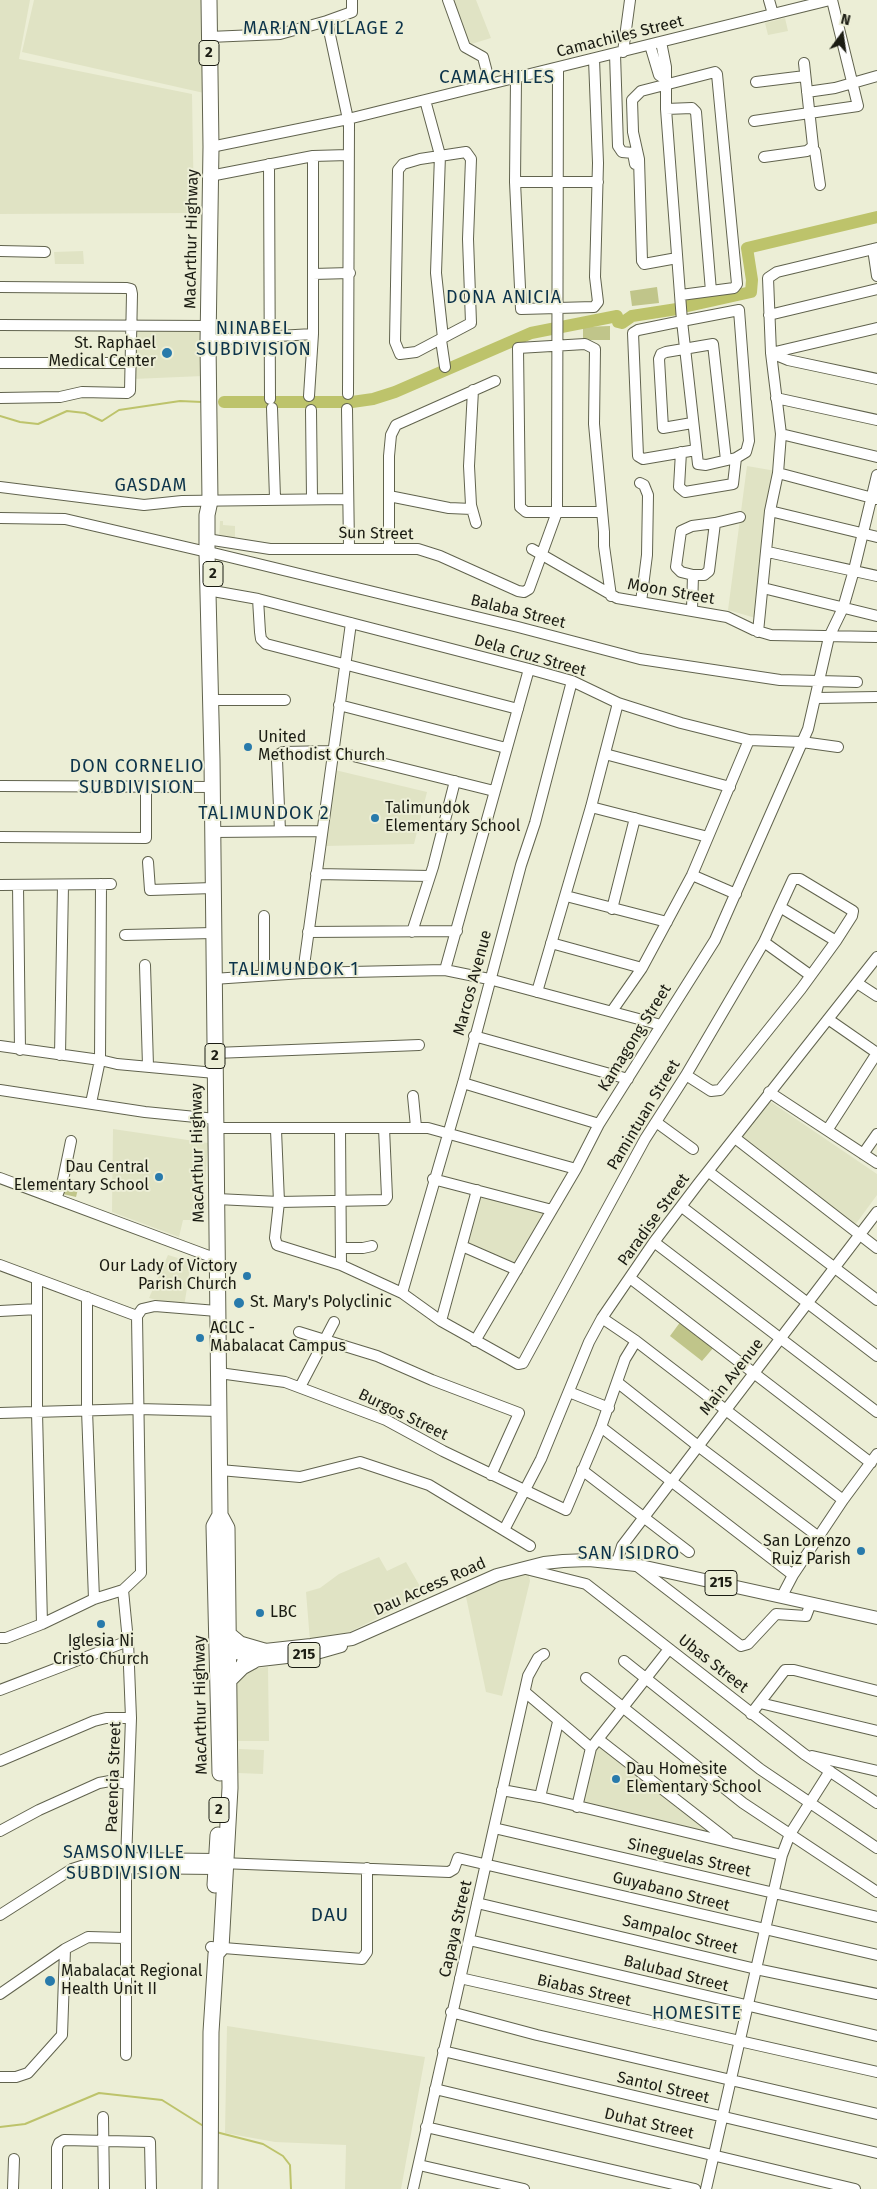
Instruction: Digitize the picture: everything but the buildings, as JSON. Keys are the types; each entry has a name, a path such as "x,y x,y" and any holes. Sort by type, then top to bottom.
{"highway":[{"name":"MacArthur Highway","path":"209,0 211,147 208,333 214,503 208,636 211,641 220,1515 226,1528 228,1634 223,1659 229,1680 230,1809 218,1864"},
{"name":"MacArthur Highway","path":"211,548 214,636 211,641"},
{"name":"MacArthur Highway","path":"210,2189 211,2046 216,1950 223,1659 214,1526 220,1515"},
{"path":"228,1634 259,1656 242,1667 229,1680"}],"main road":[{"name":"Dau Access Road","path":"223,1659 259,1656 352,1639 478,1582 522,1568 563,1561 617,1562 636,1565 877,1618"}],"street":[{"path":"209,37 280,34 352,12 352,0"},
{"path":"448,0 465,46 483,57 490,84"},
{"path":"630,0 619,53 618,146 619,150 631,152 634,156 640,267"},
{"path":"769,0 773,14"},
{"path":"754,122 858,106 831,0"},
{"name":"Camachiles Street","path":"211,147 348,119 831,0"},
{"path":"327,21 348,119 350,273 348,394"},
{"path":"661,42 666,67 666,109 682,321 692,424 696,450 698,464 702,466 731,459 746,452 749,441 739,310 682,321 638,330 633,333 638,456 644,460 696,450"},
{"path":"650,44 659,75 665,82"},
{"path":"516,78 515,182 521,309 558,313 594,307 596,305 598,182 594,59"},
{"path":"804,63 812,147 815,151 820,185"},
{"path":"536,552 557,512 558,68"},
{"path":"677,258 644,264 642,261 639,159 633,132 633,98 641,91 665,82 715,72 717,74 737,284 734,288 681,296"},
{"path":"756,82 805,76"},
{"path":"807,92 835,88 877,76"},
{"path":"425,100 440,155 436,273 445,367"},
{"path":"666,109 692,108 696,112 711,291"},
{"path":"764,157 812,147"},
{"path":"466,152 471,159 468,239 471,323 416,352 400,354 395,342 398,170 407,162 440,155 466,152"},
{"path":"210,176 312,156 348,155"},
{"path":"309,396 313,334 312,156"},
{"path":"269,164 271,404 275,498"},
{"path":"515,182 598,182"},
{"path":"758,632 768,552 770,511 778,473 781,434 771,353 768,278 778,272 875,248 877,276"},
{"path":"0,252 45,252"},
{"path":"313,274 350,273"},
{"path":"0,287 129,288 132,294 130,391 124,395 82,392 60,397 0,398"},
{"path":"769,315 877,289"},
{"path":"0,325 131,325 208,333 271,336 313,334"},
{"path":"771,353 877,328"},
{"path":"602,512 523,511 520,507 518,348 585,344 595,349 594,424 611,596"},
{"path":"681,452 679,487 685,492 734,484 714,346 685,348 666,352 661,354 659,359 663,428 692,424"},
{"path":"771,353 788,360 877,379"},
{"path":"0,363 130,363"},
{"path":"389,548 389,456 391,436 396,425 495,381"},
{"path":"473,390 469,466 472,509 476,523"},
{"path":"776,398 877,420"},
{"path":"347,409 349,547"},
{"path":"311,410 312,498"},
{"path":"781,434 877,457"},
{"path":"778,473 874,498"},
{"name":"Kamagong Street","path":"475,1340 576,1169 599,1124 715,940 808,729 817,698 829,638 843,608 874,498 877,475"},
{"path":"640,483 644,485 648,495 647,555 641,602"},
{"path":"0,487 134,505 214,503 275,498 347,499"},
{"path":"389,496 449,508 472,509"},
{"path":"770,511 877,537"},
{"path":"715,523 709,571 704,575 693,576 681,572 676,567 681,531 692,526 740,517"},
{"name":"Balaba Street","path":"0,518 65,519 211,548 640,659 710,672 820,683 858,682"},
{"name":"Sun Street","path":"211,548 349,547 425,550 524,592 529,589 536,552"},
{"name":"Moon Street","path":"536,552 611,596 727,617 758,632 787,637 877,637"},
{"path":"768,552 877,576"},
{"path":"692,610 693,576"},
{"path":"763,588 877,616"},
{"name":"Dela Cruz Street","path":"213,591 258,599 572,681 618,703 681,723 750,740 802,742 838,747"},
{"path":"258,599 261,639 266,644 518,709"},
{"path":"303,973 351,623"},
{"path":"445,970 529,669"},
{"name":"Marcos Avenue","path":"402,1293 433,1179 463,1083 489,979 535,823 572,681"},
{"path":"817,698 877,697"},
{"path":"211,700 285,700"},
{"path":"537,992 591,807 618,703"},
{"path":"339,705 506,748"},
{"path":"612,1011 642,968 692,875 750,740"},
{"path":"280,831 277,760 278,755 283,752 333,751 494,791"},
{"path":"605,754 730,788"},
{"path":"412,932 430,876 455,781"},
{"path":"0,786 212,787"},
{"path":"0,837 146,838 146,786"},
{"path":"591,807 708,837"},
{"path":"612,909 635,818"},
{"path":"212,832 321,831"},
{"path":"148,862 150,890 213,888"},
{"path":"316,874 430,876"},
{"path":"692,875 736,894"},
{"name":"Pamintuan Street","path":"475,1340 518,1364 523,1363 567,1279 656,1122 686,1075 764,942 793,879 800,878 853,911 852,916 836,942"},
{"path":"0,885 106,884 100,1060 91,1103"},
{"path":"18,885 20,1050"},
{"path":"60,1055 63,885"},
{"path":"566,896 667,922"},
{"path":"686,1075 711,1090 720,1090 836,942 780,907"},
{"path":"264,916 264,975"},
{"path":"308,932 457,931"},
{"path":"125,935 213,933"},
{"path":"764,942 810,975"},
{"path":"551,943 642,968"},
{"name":"Paradise Street","path":"504,1530 541,1459 589,1342 602,1318 654,1242 769,1092 877,957"},
{"path":"146,965 148,1066"},
{"path":"213,979 303,973 445,970 489,979 661,1025"},
{"path":"857,983 877,996"},
{"path":"828,1019 877,1053 828,1130"},
{"path":"474,1036 628,1079"},
{"path":"215,1053 420,1045"},
{"path":"0,1046 117,1064 215,1073"},
{"path":"463,1083 599,1124"},
{"path":"0,1090 216,1123 276,1130 416,1127 576,1169"},
{"path":"769,1092 877,1163"},
{"path":"414,1096 416,1127"},
{"path":"656,1122 693,1149"},
{"path":"340,1128 339,1200 341,1265"},
{"path":"217,1199 279,1202 385,1200 387,1194 384,1128"},
{"path":"276,1130 279,1202 275,1238 278,1245 341,1265 402,1293 441,1320 475,1340"},
{"path":"863,1154 877,1134"},
{"path":"735,1138 877,1248"},
{"path":"56,1199 63,1180 71,1141"},
{"path":"709,1172 877,1300"},
{"path":"0,1178 217,1258"},
{"path":"433,1179 552,1210"},
{"path":"441,1320 477,1190"},
{"path":"682,1207 877,1356"},
{"name":"Main Avenue","path":"617,1562 622,1546 877,1212"},
{"path":"654,1242 877,1412"},
{"path":"341,1248 372,1246"},
{"path":"462,1246 517,1270"},
{"path":"0,1265 137,1316"},
{"path":"630,1278 871,1463"},
{"path":"37,1279 37,1412 42,1624"},
{"path":"87,1297 87,1410 94,1599"},
{"path":"0,1638 6,1638 42,1624 94,1599 123,1590 141,1572 137,1316 142,1310 155,1306 217,1311"},
{"path":"0,1311 37,1309"},
{"path":"602,1318 636,1341 843,1500"},
{"path":"300,1387 334,1322"},
{"path":"299,1332 326,1338 377,1356 519,1414 490,1475"},
{"path":"636,1341 625,1359 602,1427 582,1470 690,1552"},
{"name":"Burgos Street","path":"219,1373 285,1382 386,1420 490,1475 566,1510 582,1470"},
{"path":"617,1382 820,1538"},
{"path":"568,1392 609,1408"},
{"path":"0,1413 138,1409 219,1411"},
{"path":"602,1427 793,1575"},
{"path":"782,1596 793,1575 820,1538 843,1500 877,1454"},
{"path":"220,1470 300,1477 360,1462 429,1485 530,1546"},
{"path":"636,1565 741,1646 748,1644 776,1614 806,1616 811,1603"},
{"name":"Ubas Street","path":"522,1568 586,1584 804,1754 877,1803"},
{"name":"Pacencia Street","path":"123,1590 128,1641 131,1718 126,1863 126,2055"},
{"path":"0,1690 128,1641"},
{"path":"577,1807 591,1748 624,1709 669,1649"},
{"name":"Capaya Street","path":"413,2189 451,2012 487,1864 528,1676 538,1658 544,1654"},
{"path":"624,1661 760,1769 877,1848"},
{"path":"751,1714 785,1670 794,1670 877,1691"},
{"path":"586,1678 743,1803 877,1892"},
{"path":"525,1692 558,1722 591,1748"},
{"path":"760,1703 877,1731"},
{"path":"0,1761 94,1721 106,1718 131,1718"},
{"path":"540,1797 558,1722"},
{"path":"598,1740 731,1842"},
{"path":"804,1754 877,1771"},
{"path":"706,2189 782,1855 790,1834 830,1771"},
{"path":"0,1831 39,1810 99,1783 110,1781 128,1784"},
{"path":"502,1790 540,1797 782,1855"},
{"name":"Sineguelas Street","path":"494,1828 877,1917"},
{"name":"Guyabano Street","path":"367,1868 449,1872 454,1869 458,1858 877,1955"},
{"path":"0,1915 72,1869 97,1861 367,1868 367,1952 362,1959 216,1950"},
{"name":"Sampaloc Street","path":"477,1903 756,1969 877,1994"},
{"path":"0,1994 65,1949 88,1937 126,1938"},
{"name":"Balubad Street","path":"469,1940 877,2036"},
{"path":"0,2077 16,2078 28,2073 62,2035 65,1949"},
{"name":"Biabas Street","path":"460,1978 877,2072"},
{"path":"451,2012 731,2081 877,2114"},
{"name":"Santol Street","path":"443,2051 877,2154"},
{"name":"Duhat Street","path":"435,2089 715,2154 855,2189"},
{"path":"103,2117 104,2189"},
{"path":"426,2127 695,2189"},
{"path":"57,2189 57,2148 59,2143 64,2140 150,2142 151,2189"},
{"path":"13,2189 14,2159"},
{"path":"419,2165 524,2189"}],"shaded area":[{"path":"0,0 30,0 19,59 192,94 194,213 0,214"},
{"path":"34,0 203,0 204,93 22,52"},
{"path":"451,0 476,0 491,38 465,46"},
{"path":"785,18 788,31 768,35 765,23"},
{"path":"83,251 84,264 55,264 54,252"},
{"name":"St. Raphael Medical Center","path":"202,328 203,376 133,379 133,330"},
{"path":"747,466 776,471 759,619 728,610"},
{"path":"220,521 223,521 223,525 235,526 235,540 219,539"},
{"name":"Talimundok Elementary School","path":"335,770 427,792 414,844 325,846"},
{"path":"768,1100 877,1174 877,1195 855,1225 740,1137"},
{"name":"Dau Central Elementary School","path":"113,1129 208,1143 202,1220 183,1220 179,1237 112,1212"},
{"path":"482,1194 548,1211 520,1267 465,1242"},
{"path":"168,1255 191,1262 184,1307 149,1298"},
{"path":"379,1557 387,1571 406,1562 425,1595 339,1637 310,1641 306,1592 320,1588 339,1574"},
{"path":"528,1571 530,1581 502,1696 486,1692 465,1592"},
{"path":"268,1667 269,1741 235,1741 235,1684 249,1669"},
{"name":"Dau Homesite Elementary School","path":"601,1745 712,1833 710,1837 581,1805 594,1752"},
{"path":"239,1749 264,1750 263,1774 238,1773"},
{"path":"227,2026 425,2057 401,2189 345,2189 346,2145 275,2142 225,2133"}],"green space":[{"path":"657,287 659,303 632,306 630,291"},
{"path":"610,326 610,340 583,340 583,327"},
{"path":"67,1178 80,1181 76,1197 63,1194"},
{"path":"681,1321 714,1347 702,1361 670,1336"}],"waterway":[{"path":"688,306 751,292 752,280 747,248 877,217"},
{"path":"224,402 352,402 373,399 395,392 531,333 617,316 618,322 622,323 632,316 677,309"},
{"path":"0,416 20,422 38,424 67,411 85,413 102,421 119,410 180,401 202,402"},
{"path":"0,2127 25,2124 99,2093 162,2100 205,2127"},
{"path":"216,2132 263,2144 283,2156 290,2165 291,2189"}],"place":[{"name":"St. Raphael Medical Center","path":"167,353"},
{"name":"United Methodist Church","path":"248,747"},
{"name":"Talimundok Elementary School","path":"375,818"},
{"name":"Dau Central Elementary School","path":"159,1177"},
{"name":"Our Lady of Victory Parish Church","path":"247,1276"},
{"name":"St. Mary's Polyclinic","path":"239,1303"},
{"name":"ACLC - Mabalacat Campus","path":"200,1338"},
{"name":"San Lorenzo Ruiz Parish","path":"861,1551"},
{"name":"LBC","path":"260,1613"},
{"name":"Iglesia Ni Cristo Church","path":"101,1624"},
{"name":"Dau Homesite Elementary School","path":"616,1779"},
{"name":"Mabalacat Regional Health Unit II","path":"50,1981"}],"district":[{"name":"MARIAN VILLAGE 2","path":"324,29"},
{"name":"CAMACHILES","path":"497,78"},
{"name":"DONA ANICIA","path":"504,298"},
{"name":"NINABEL SUBDIVISION","path":"254,339"},
{"name":"GASDAM","path":"151,486"},
{"name":"DON CORNELIO SUBDIVISION","path":"137,778"},
{"name":"TALIMUNDOK 2","path":"264,814"},
{"name":"TALIMUNDOK 1","path":"294,970"},
{"name":"SAN ISIDRO","path":"629,1554"},
{"name":"SAMSONVILLE SUBDIVISION","path":"124,1864"},
{"name":"DAU","path":"330,1916"},
{"name":"HOMESITE","path":"697,2014"}]}
